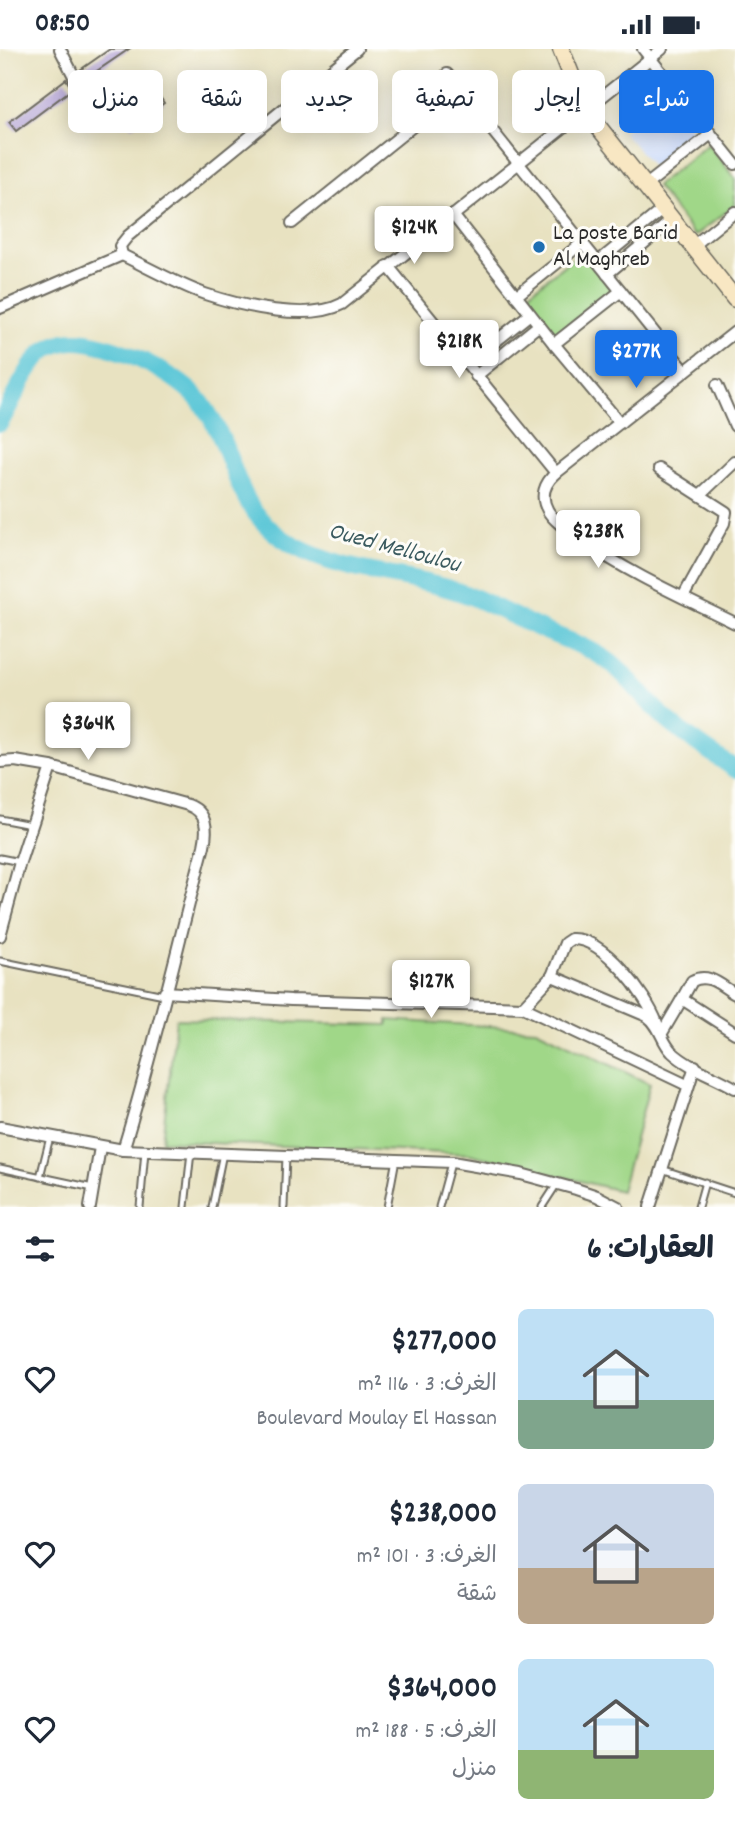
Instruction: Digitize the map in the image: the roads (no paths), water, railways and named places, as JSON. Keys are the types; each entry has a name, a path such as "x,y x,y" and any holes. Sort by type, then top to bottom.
{"main road":[{"path":"561,49 569,70"},
{"path":"603,133 735,299"}],"street":[{"path":"60,49 71,70"},
{"path":"122,255 120,246 128,236 357,49"},
{"path":"605,92 646,54 662,49"},
{"path":"646,54 733,158"},
{"path":"292,223 404,133"},
{"path":"494,133 685,371"},
{"path":"0,308 122,255 205,294 270,309 312,312 332,309 342,304 556,133"},
{"path":"645,186 711,134"},
{"path":"693,246 735,212"},
{"path":"453,215 620,423"},
{"path":"598,262 668,215"},
{"path":"607,274 668,215"},
{"path":"516,296 582,243"},
{"path":"388,266 556,473"},
{"path":"554,344 621,291"},
{"path":"467,364 530,314"},
{"path":"477,376 539,325"},
{"path":"735,332 556,473 544,489 544,499 551,515 580,539 627,569 735,623"},
{"path":"717,385 735,426"},
{"path":"700,495 735,462"},
{"path":"659,469 726,512 727,517 683,597"},
{"path":"0,762 15,761 51,767 188,805 202,813 206,827 204,846 145,1080 123,1150"},
{"path":"0,936 31,825 51,767"},
{"path":"523,1007 552,976 565,943 571,939 587,941 608,957 637,987 651,1007 665,1043 672,1052 735,1088"},
{"path":"552,976 647,1016 660,1030"},
{"path":"660,1030 692,981 701,978 717,982 735,994"},
{"path":"165,994 523,1007 687,1085"},
{"path":"682,999 735,1033"},
{"path":"650,1207 695,1066"},
{"path":"0,1127 123,1150 452,1162 521,1174 597,1196 618,1207"},
{"path":"90,1207 100,1147"}],"lane":[{"path":"0,819 31,825"},
{"path":"0,858 20,862"},
{"path":"0,961 165,994"},
{"path":"40,1177 50,1137"},
{"path":"140,1207 145,1151"},
{"path":"185,1207 191,1152"},
{"path":"212,1207 223,1153"},
{"path":"284,1207 286,1156"},
{"path":"387,1207 396,1159"},
{"path":"439,1207 452,1162"},
{"path":"0,1168 93,1188"},
{"path":"662,1169 735,1193"},
{"path":"698,1207 705,1182"},
{"path":"542,1207 557,1184"}],"waterway":[{"name":"Oued Melloulou","path":"0,423 32,366 45,351 55,345 70,341 89,342 125,353 180,383 203,405 215,425 247,500 274,533 296,547 339,564 452,589 587,649 619,670 675,727 735,769"}],"place":[{"name":"La poste Barid Al Maghreb","path":"539,247"}]}
